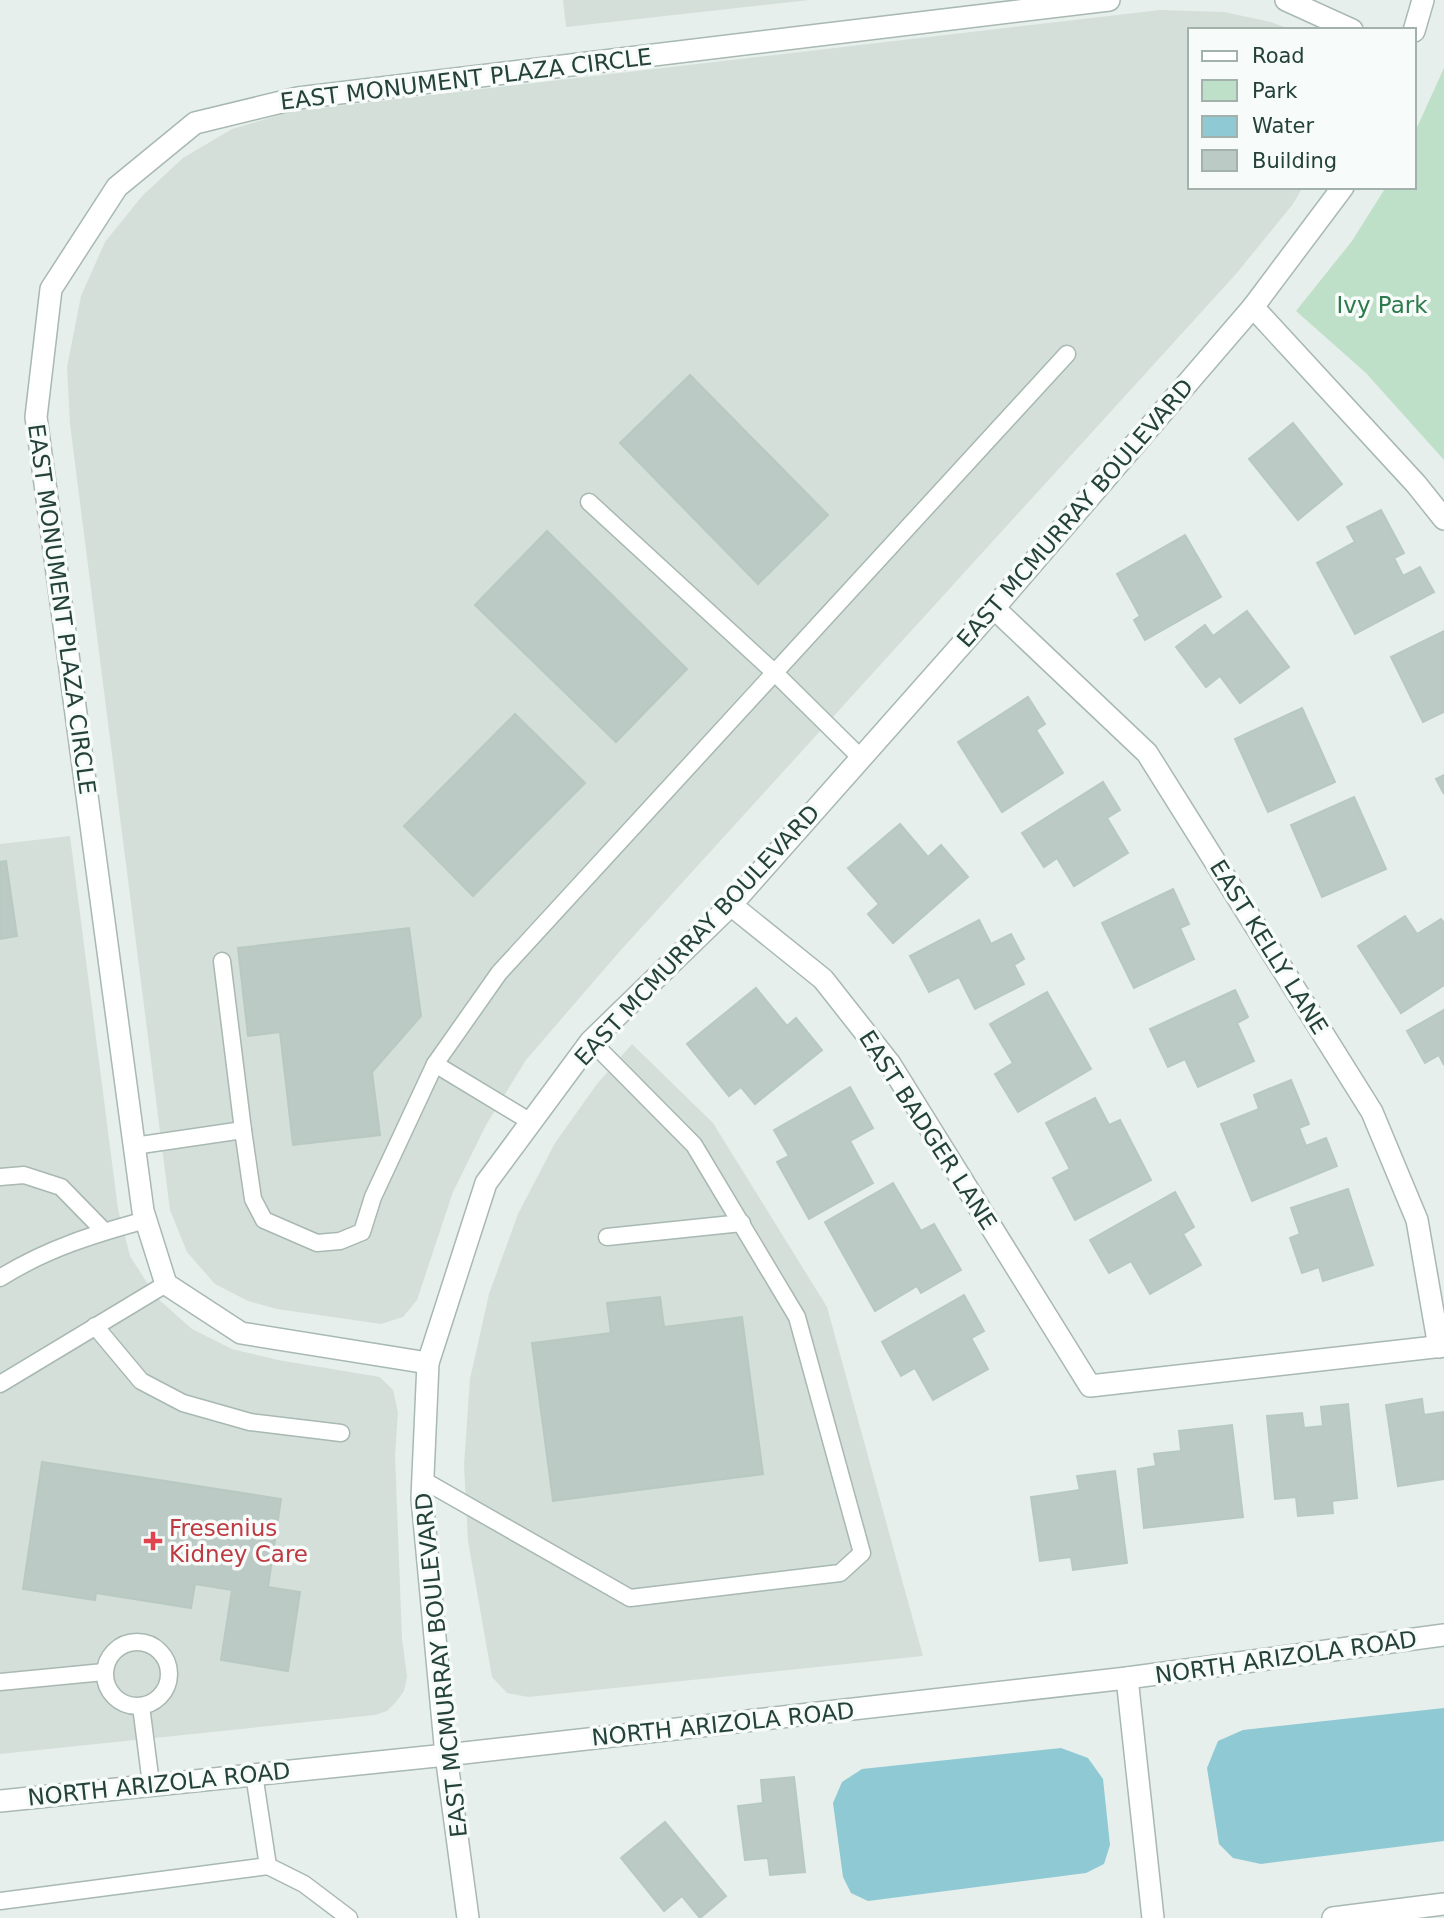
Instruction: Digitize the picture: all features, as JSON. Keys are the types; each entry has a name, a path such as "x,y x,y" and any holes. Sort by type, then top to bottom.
{"street":[{"name":"EAST MONUMENT PLAZA CIRCLE","path":"166,1283 146,1220 134,1146 36,417 51,289 117,187 195,124 298,98 1109,0"},
{"path":"1286,0 1348,28"},
{"path":"1415,28 1423,0"},
{"name":"EAST MCMURRAY BOULEVARD","path":"468,1918 446,1755 422,1498 428,1363 486,1183 591,1041 731,905 993,608 1253,307 1342,189"},
{"path":"1253,307 1416,484 1444,519"},
{"name":"EAST KELLY LANE","path":"993,608 1147,753 1372,1112 1417,1220 1441,1347"},
{"name":"EAST BADGER LANE","path":"731,905 822,979 890,1064 1090,1386 1441,1347"},
{"path":"166,1283 241,1333 428,1363"},
{"name":"NORTH ARIZOLA ROAD","path":"0,1801 446,1755 1127,1678 1444,1635"},
{"path":"1127,1678 1153,1918"},
{"path":"1333,1918 1444,1904"}],"lane":[{"path":"222,961 253,1199 264,1220 317,1243 340,1241 362,1232 373,1197 435,1064 499,973 1068,354"},
{"path":"589,502 775,673 860,758"},
{"path":"423,1480 630,1598 840,1573 862,1553 797,1317 694,1145 591,1041"},
{"path":"435,1064 531,1122"},
{"path":"134,1146 243,1130"},
{"path":"0,1177 24,1175 61,1187 104,1231"},
{"path":"0,1278 31,1259 85,1237 146,1220"},
{"path":"607,1237 742,1223"},
{"path":"0,1384 166,1283"},
{"path":"95,1326 141,1381 183,1403 250,1422 341,1433"},
{"path":"133,1641 155,1646 168,1664 169,1675 167,1686 152,1703 141,1706 122,1703 115,1698 105,1681 104,1672 113,1651 122,1644 133,1641"},
{"path":"0,1682 104,1672"},
{"path":"141,1706 151,1784"},
{"path":"254,1774 268,1867"},
{"path":"0,1901 268,1867 304,1884 349,1918"}],"shaded area":[{"path":"563,0 809,0 566,27"},
{"path":"1160,10 1224,12 1287,28 1188,28 1188,189 1302,189 1293,204 1236,274 620,951 526,1060 486,1125 453,1192 417,1300 403,1317 381,1324 277,1309 248,1301 215,1284 187,1252 170,1210 70,424 67,367 81,296 105,242 143,195 183,158 232,129 294,111"},
{"path":"70,836 118,1209 130,1256 156,1297 192,1329 232,1349 278,1360 380,1377 393,1390 398,1412 395,1455 402,1638 407,1677 404,1691 387,1711 375,1715 0,1754 0,844"},
{"path":"632,1044 713,1123 827,1307 923,1656 528,1697 507,1693 492,1677 468,1541 464,1465 470,1379 489,1294 518,1214 555,1143 597,1084"}],"green space":[{"name":"Ivy Park","path":"1444,68 1444,460 1366,373 1296,311 1352,241 1385,189 1416,189 1416,130"}],"water":[{"path":"1444,1708 1444,1841 1261,1864 1233,1858 1219,1844 1207,1768 1218,1741 1243,1730"},
{"path":"1061,1748 1088,1758 1103,1779 1110,1845 1104,1864 1086,1873 868,1901 851,1893 843,1877 833,1803 842,1782 862,1769"}],"building":[{"path":"690,375 828,515 758,584 620,443"},
{"path":"1293,423 1342,484 1298,520 1249,459"},
{"path":"1381,510 1404,553 1394,558 1403,576 1420,567 1434,592 1355,634 1317,563 1355,542 1347,527"},
{"path":"547,531 687,669 616,742 475,605"},
{"path":"1185,535 1221,597 1145,640 1134,620 1140,616 1117,574"},
{"path":"1247,611 1289,667 1240,703 1220,676 1206,687 1176,647 1205,625 1213,636"},
{"path":"1444,631 1444,712 1423,722 1391,657"},
{"path":"1028,697 1045,724 1036,730 1063,773 1002,812 958,742"},
{"path":"1302,708 1335,782 1268,812 1235,739"},
{"path":"515,714 585,783 473,896 404,826"},
{"path":"1444,775 1444,794 1436,779"},
{"path":"1103,782 1120,810 1107,818 1128,853 1074,886 1057,858 1044,867 1022,833"},
{"path":"1354,797 1386,869 1322,897 1291,825"},
{"path":"900,824 928,857 941,845 968,877 893,943 868,914 879,904 848,868"},
{"path":"6,861 17,936 0,939 0,862"},
{"path":"1173,889 1189,924 1180,928 1194,959 1134,988 1102,923"},
{"path":"1405,916 1417,934 1441,919 1444,923 1444,985 1401,1013 1358,946"},
{"path":"979,920 991,944 1011,934 1024,959 1014,965 1024,984 975,1009 959,977 929,992 910,956"},
{"path":"409,928 421,1016 372,1072 380,1135 293,1145 280,1032 248,1036 238,948"},
{"path":"756,988 787,1026 796,1018 822,1050 755,1104 741,1087 729,1096 687,1044"},
{"path":"1235,990 1248,1017 1237,1023 1254,1061 1198,1087 1185,1059 1168,1067 1150,1029"},
{"path":"1047,992 1091,1069 1018,1112 995,1074 1013,1063 990,1024"},
{"path":"1444,1010 1444,1065 1439,1055 1425,1063 1407,1031"},
{"path":"1291,1080 1309,1124 1299,1128 1306,1146 1326,1138 1337,1166 1252,1201 1221,1124 1259,1109 1254,1095"},
{"path":"850,1087 873,1128 850,1141 873,1183 809,1219 777,1162 789,1156 774,1130"},
{"path":"1095,1098 1109,1125 1120,1120 1151,1180 1075,1220 1053,1178 1070,1169 1046,1123"},
{"path":"893,1183 921,1231 934,1224 961,1270 921,1293 917,1286 875,1311 825,1222"},
{"path":"1348,1189 1373,1265 1323,1281 1319,1267 1302,1273 1290,1238 1300,1234 1291,1208"},
{"path":"1175,1192 1194,1227 1183,1234 1201,1265 1150,1294 1131,1261 1109,1273 1090,1240"},
{"path":"964,1295 984,1331 971,1338 988,1369 933,1400 915,1368 901,1376 882,1342"},
{"path":"660,1297 664,1327 742,1317 763,1474 553,1501 532,1343 611,1333 607,1303"},
{"path":"1422,1399 1424,1415 1444,1412 1444,1479 1398,1486 1386,1405"},
{"path":"1348,1404 1357,1498 1332,1501 1333,1513 1298,1516 1296,1497 1275,1499 1267,1416 1302,1413 1304,1428 1323,1426 1321,1407"},
{"path":"1232,1425 1243,1517 1144,1528 1138,1469 1156,1466 1154,1454 1181,1451 1179,1431"},
{"name":"Fresenius Kidney Care","path":"42,1462 281,1499 268,1587 300,1592 288,1671 221,1660 232,1590 195,1584 191,1608 96,1593 95,1600 23,1589"},
{"path":"1115,1471 1127,1563 1073,1570 1071,1557 1040,1561 1031,1497 1080,1490 1077,1476"},
{"path":"794,1777 805,1872 770,1875 768,1858 745,1860 738,1806 763,1803 761,1780"},
{"path":"665,1822 726,1896 700,1918 682,1896 664,1911 621,1858"}],"place":[{"name":"Fresenius Kidney Care","path":"153,1541"}]}
